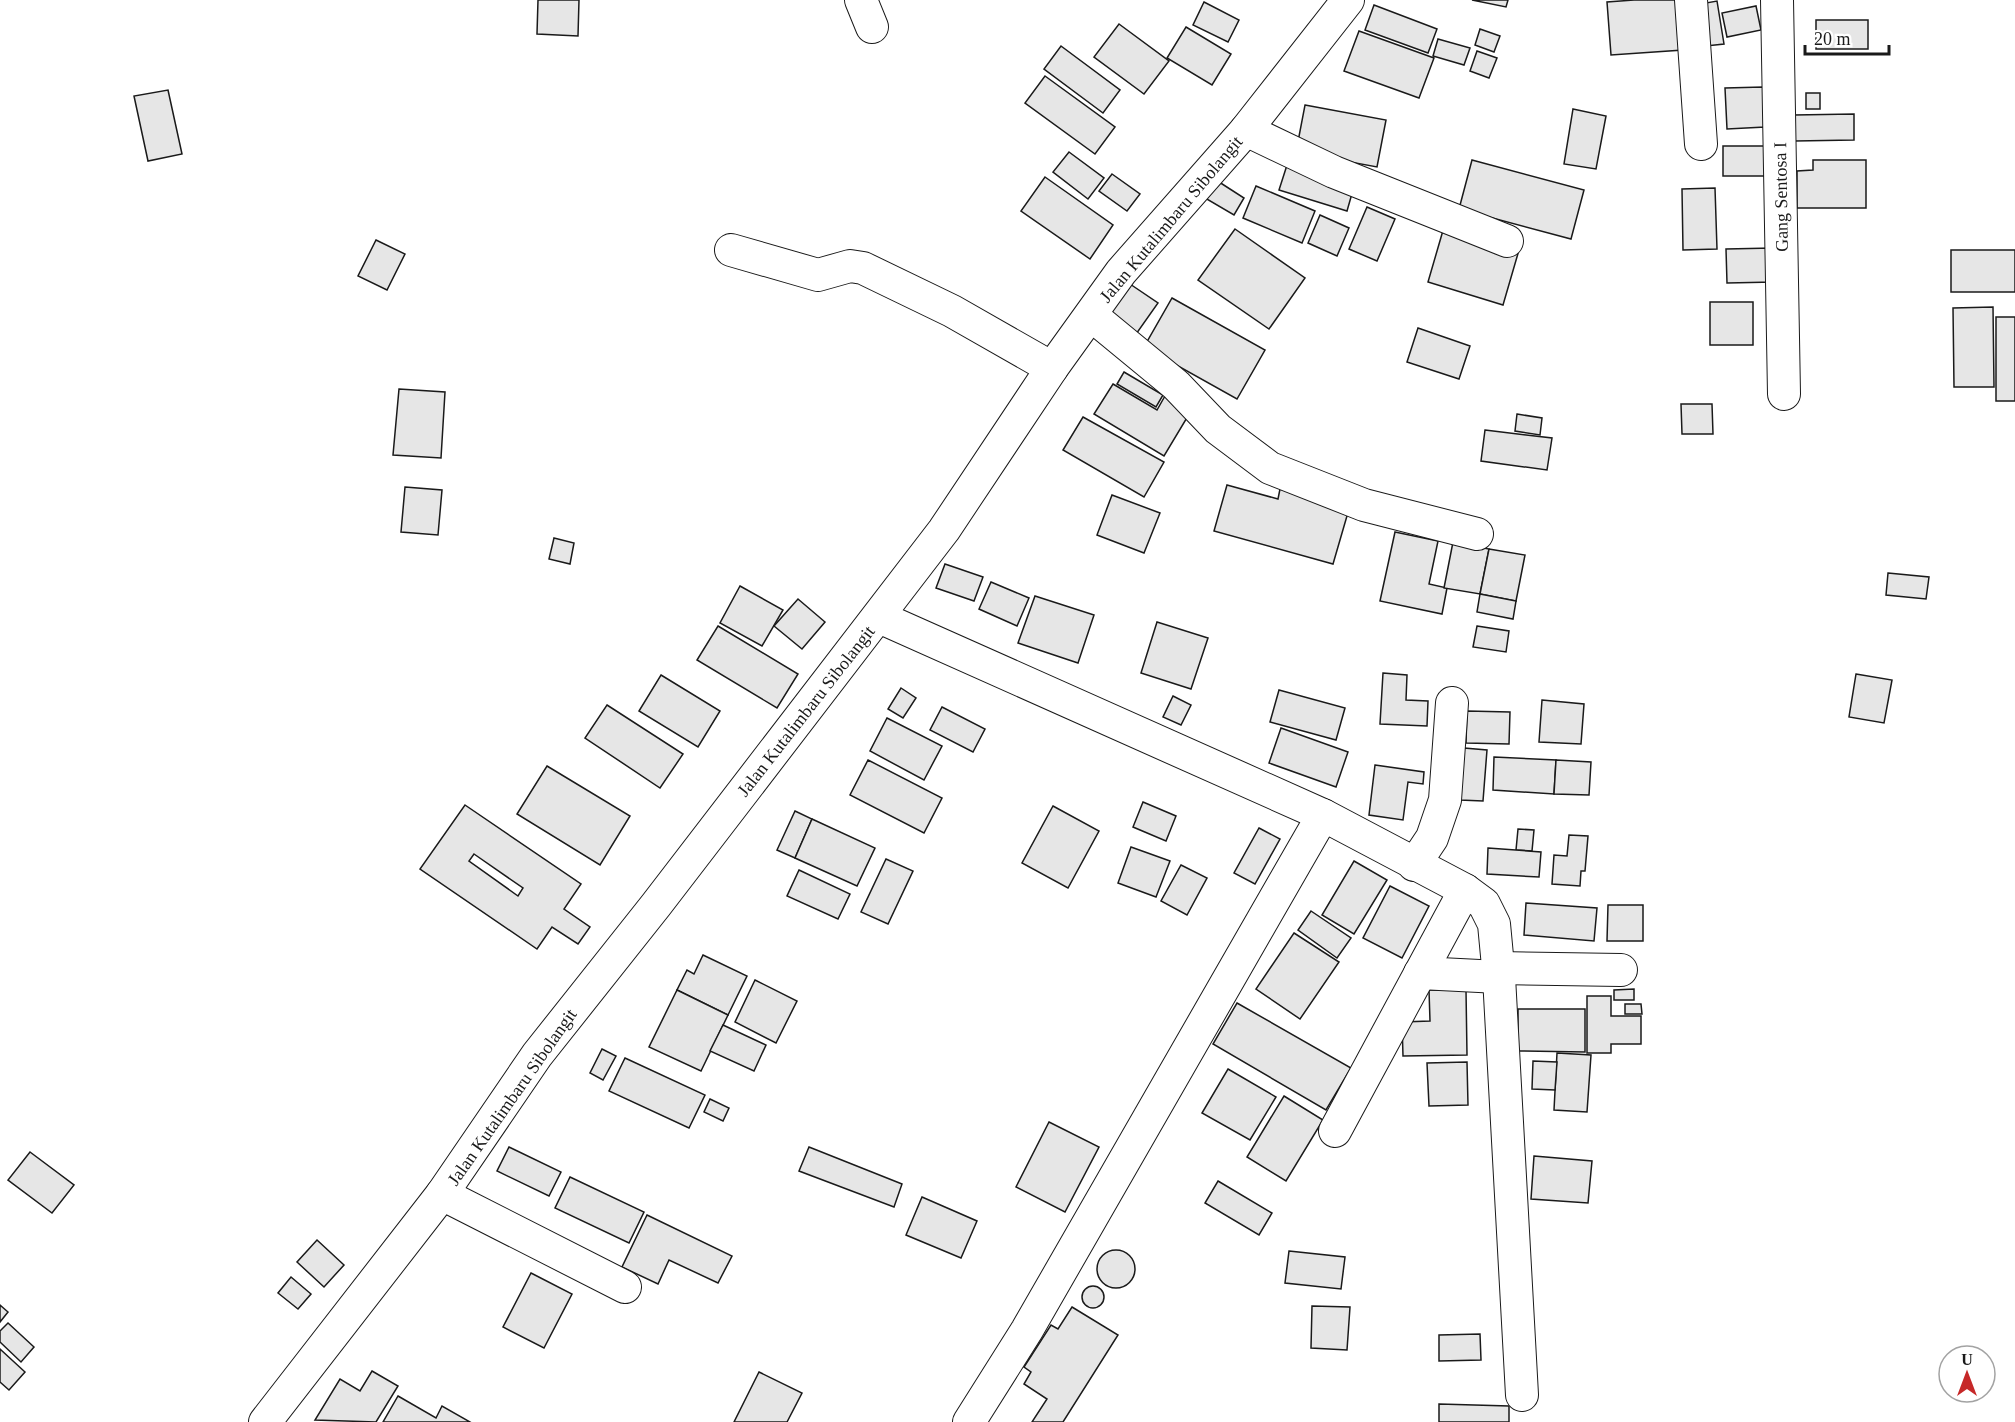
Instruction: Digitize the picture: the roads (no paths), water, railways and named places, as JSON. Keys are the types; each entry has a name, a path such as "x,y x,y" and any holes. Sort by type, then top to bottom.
{"street":[{"name":"Jalan Kutalimbaru Sibolangit","path":"265,1422 442,1194 537,1055 879,617 944,530 1052,368 1121,272 1246,130 1348,0"},
{"path":"1691,0 1701,144"},
{"name":"Gang Sentosa I","path":"1778,0 1784,394"},
{"path":"1246,130 1334,172 1507,241"},
{"path":"731,250 818,275 850,266 863,268 952,311 1052,368"},
{"path":"1091,315 1176,384 1218,429 1270,468 1364,505 1477,534"},
{"path":"879,617 1323,815 1465,890 1484,904 1494,924 1498,973 1522,1395"},
{"path":"1414,865 1432,838 1445,800 1452,703"},
{"path":"969,1422 1033,1320 1323,815"},
{"path":"1335,1131 1465,890"},
{"path":"1420,973 1621,970"},
{"path":"442,1194 625,1287"}]}
